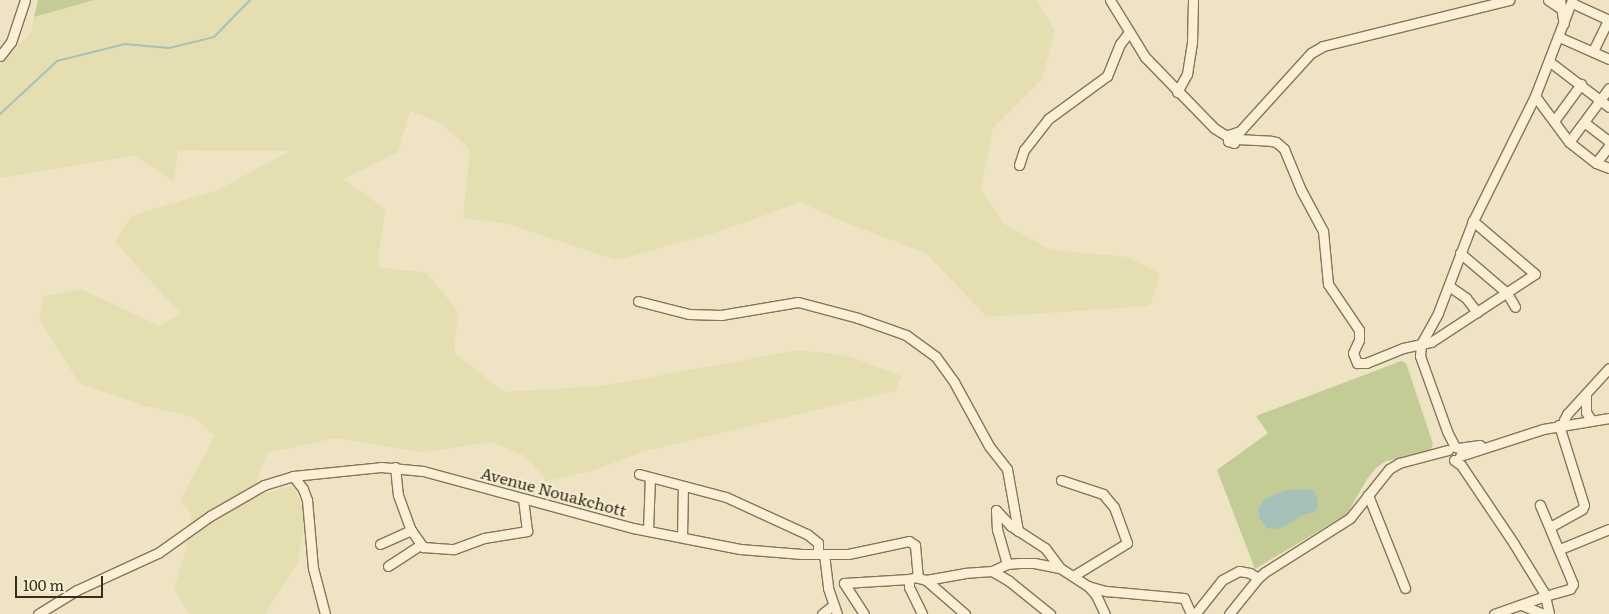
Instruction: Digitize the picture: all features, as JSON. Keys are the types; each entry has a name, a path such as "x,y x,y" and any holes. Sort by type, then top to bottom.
{"street":[{"path":"0,56 11,42 25,0"},
{"path":"1110,0 1145,57 1214,128 1233,136 1276,142 1284,149 1301,190 1323,231 1328,284 1359,330 1359,340 1353,353 1358,363 1366,363 1431,342 1535,274 1473,220"},
{"path":"1177,92 1187,74 1192,42 1193,0"},
{"path":"1233,136 1311,53 1322,46 1509,0"},
{"path":"1548,0 1560,4 1564,24"},
{"path":"1549,614 1544,590 1455,454 1420,356 1421,344 1438,313 1473,220 1535,96 1550,62 1572,2 1609,20 1593,51"},
{"path":"1019,165 1024,150 1048,120 1107,76 1120,44 1129,32"},
{"path":"1559,38 1609,59"},
{"path":"1550,62 1609,107"},
{"path":"1554,121 1581,84"},
{"path":"1569,142 1609,88"},
{"path":"1535,96 1569,142 1596,163 1609,168"},
{"path":"1585,122 1609,140"},
{"path":"1596,163 1609,146"},
{"path":"1460,253 1507,293 1515,306"},
{"path":"1449,286 1466,298 1477,312"},
{"path":"638,300 689,314 721,315 798,302 858,318 906,335 936,357 959,391 989,446 1007,469 1018,531"},
{"path":"1550,527 1582,509 1584,505 1562,425 1567,414 1609,368"},
{"path":"1586,394 1586,412 1591,420"},
{"path":"1229,614 1258,578 1350,518 1389,469 1399,463 1455,454 1562,425 1609,418"},
{"path":"395,467 398,495 412,530 423,547 450,549 484,538 527,532 523,499"},
{"name":"Avenue Nouakchott","path":"38,614 51,610 96,580 158,553 210,516 264,485 293,476 360,468 395,467 423,470 523,499 648,531 740,548 821,554 862,552 909,541 915,545 917,578"},
{"path":"639,474 726,497 808,534 818,543 835,610 822,614"},
{"path":"293,476 303,489 307,500 313,568 325,614"},
{"path":"648,531 650,477"},
{"path":"1061,480 1103,494 1114,507 1127,543 1073,576"},
{"path":"682,537 683,487"},
{"path":"1368,495 1405,588"},
{"path":"1494,614 1512,612 1570,589 1572,586 1560,549 1540,505"},
{"path":"1007,564 997,530 995,510 1018,531 1045,548 1060,568"},
{"path":"1560,549 1609,529"},
{"path":"380,544 412,530"},
{"path":"388,566 420,545"},
{"path":"828,588 844,583 992,571 1007,564 1034,563 1060,568 1088,586 1096,595 1105,614"},
{"path":"992,571 1009,581 1050,614"},
{"path":"1088,586 1106,591 1184,598 1193,614 1222,580 1239,571 1250,573 1258,578"},
{"path":"917,578 909,587 922,614"},
{"path":"917,578 965,614"},
{"path":"844,583 864,614"},
{"path":"1525,607 1543,614"}],"shaded area":[{"path":"94,0 1036,0 1055,31 1042,79 993,128 981,189 1004,224 1051,250 1128,257 1160,274 1150,306 987,317 926,253 839,220 801,202 715,233 617,260 504,223 463,218 470,150 441,123 410,111 398,152 343,179 385,209 377,267 427,273 458,312 454,353 504,392 602,386 799,350 848,356 901,376 895,391 642,452 591,471 547,481 525,456 493,442 423,452 336,438 267,453 256,482 266,493 293,486 306,512 298,562 265,614 190,614 174,589 186,551 192,514 180,501 215,436 194,417 142,405 79,383 39,319 44,296 81,289 159,326 181,314 115,242 131,216 218,190 290,151 178,150 174,182 135,155 0,178 0,65 32,31 34,17"}],"green space":[{"path":"38,0 94,0 34,17"},
{"path":"1401,361 1406,363 1433,444 1430,452 1386,461 1376,468 1367,479 1347,514 1255,569 1217,470 1268,433 1256,416"}],"water":[{"path":"1287,490 1314,490 1318,501 1316,511 1301,516 1284,527 1276,529 1267,528 1260,519 1258,509 1264,499"}],"waterway":[{"path":"0,114 57,61 125,44 169,48 214,37 250,0"}]}
